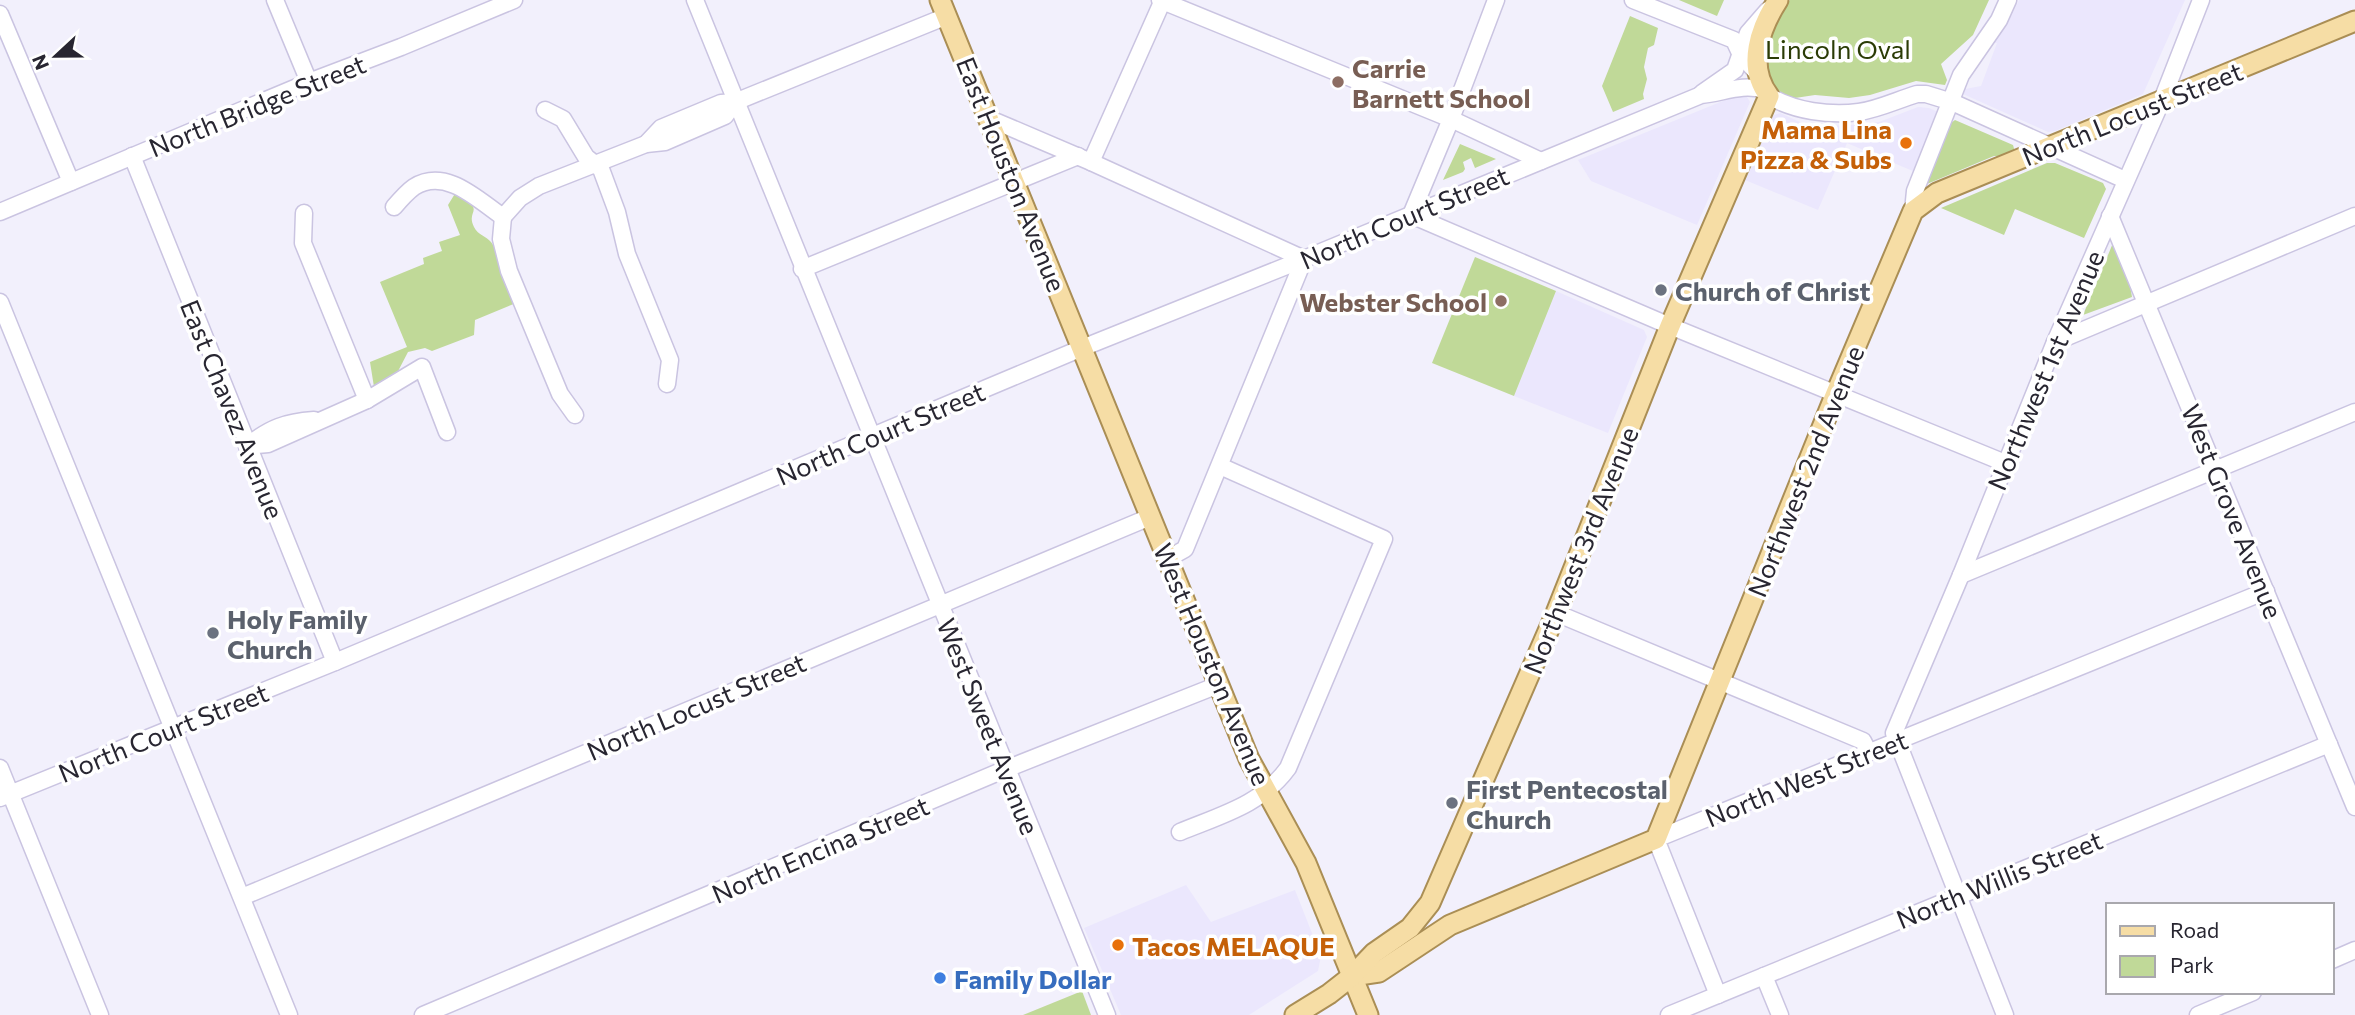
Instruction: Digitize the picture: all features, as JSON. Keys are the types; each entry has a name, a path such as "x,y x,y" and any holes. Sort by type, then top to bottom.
{"main road":[{"path":"1764,87 1759,41 1765,23 1778,0"},
{"name":"East Houston Avenue","path":"944,8 1082,348"},
{"name":"North Locust Street","path":"1913,211 1937,193 2355,21"},
{"name":"Northwest 3rd Avenue","path":"1352,976 1374,953 1410,928 1430,903 1556,613 1764,87"},
{"name":"Northwest 2nd Avenue","path":"1656,839 1836,393 1913,211"},
{"name":"West Houston Avenue","path":"1082,348 1249,759 1306,863 1368,1015"},
{"name":"North West Street","path":"1352,976 1379,972 1450,925 1656,839"},
{"path":"1430,903 1433,919 1443,926 1450,925"},
{"path":"1295,1015 1352,976"}],"street":[{"path":"275,0 309,82"},
{"name":"North Bridge Street","path":"0,212 309,82 514,0"},
{"name":"West Sweet Avenue","path":"695,0 1107,1015"},
{"path":"802,269 1015,180 1084,159 1162,0 1451,119 1541,161"},
{"path":"1496,0 1411,215 1670,326 2005,463"},
{"path":"1633,0 1741,43 1764,87 1781,104 1843,113 1862,111 1917,94 1933,96 1952,102 2125,180"},
{"path":"1700,95 1735,70 1741,43 1778,0"},
{"path":"1952,102 1961,75 1999,20 2008,0"},
{"name":"Northwest 1st Avenue","path":"1897,741 1894,733 2055,342 2162,100 2201,0"},
{"path":"575,415 560,394 509,271 501,239 503,217 520,198 539,186 594,164 646,144 665,142 725,116 735,102 944,8"},
{"path":"0,14 71,182"},
{"name":"North Court Street","path":"5,796 335,662 1082,348 1700,95 1723,93 1743,86 1764,87"},
{"name":"Northwest 2nd Avenue","path":"1913,211 1915,191 1952,102"},
{"path":"545,110 563,120 586,157 601,169 617,212 627,254 670,360 667,384"},
{"path":"990,119 1304,259 1185,550 1167,559"},
{"name":"East Chavez Avenue","path":"132,156 335,662"},
{"path":"394,206 415,187 435,180 454,183 503,217"},
{"path":"304,213 303,243 366,400"},
{"name":"West Grove Avenue","path":"2110,216 2329,744 2348,768 2355,807"},
{"path":"2055,342 2355,216"},
{"path":"0,302 289,1015"},
{"path":"247,446 264,432 290,422 320,420 366,400 422,367 447,432"},
{"path":"1961,575 2355,412"},
{"path":"1180,832 1249,804 1266,792 1288,768 1384,539 1220,466"},
{"name":"North Locust Street","path":"242,897 1150,517"},
{"name":"North West Street","path":"1656,839 2266,591"},
{"path":"1556,613 1863,741 1868,751"},
{"name":"North Encina Street","path":"423,1015 1006,769 1218,685"},
{"path":"1897,741 2006,1015"},
{"name":"North Willis Street","path":"1670,1015 2329,744"},
{"path":"0,768 5,796 100,1015"},
{"path":"1656,839 1718,995"},
{"path":"2334,959 2355,950"},
{"path":"1764,976 1780,1015"},
{"path":"2198,1015 2248,994"}],"shaded area":[{"path":"2019,0 2185,0 2143,94 2048,132 1963,94 1965,89 1981,86 1997,43 1990,43 2009,20"},
{"path":"1740,94 1746,95 1750,102 1697,225 1591,181 1578,160"},
{"path":"1918,107 1938,112 1939,118 1915,172 1847,143 1818,210 1745,180 1772,116 1780,113 1800,122 1826,126 1852,125 1879,122"},
{"path":"1556,291 1644,330 1647,337 1608,433 1514,396"},
{"path":"1186,885 1211,922 1295,890 1321,956 1318,971 1249,1015 1121,1015 1084,928"}],"green space":[{"path":"1679,0 1724,0 1717,16"},
{"name":"Lincoln Oval","path":"1790,0 1989,0 1973,35 1941,64 1947,80 1945,85 1916,81 1870,95 1849,98 1815,95 1795,98 1775,91 1766,75 1765,43"},
{"path":"1630,16 1658,28 1654,45 1648,48 1644,67 1647,79 1644,99 1613,112 1602,86"},
{"path":"1955,120 2013,145 2015,152 1994,156 1927,184 1925,183 1951,123"},
{"path":"1460,144 1496,159 1475,168 1471,158 1463,162 1463,172 1443,180"},
{"path":"2047,163 2055,163 2103,183 2106,189 2084,238 2015,209 2004,235 1941,208"},
{"path":"456,192 471,203 474,210 474,227 494,247 516,303 475,320 474,335 432,351 425,348 408,352 395,377 374,387 370,362 407,347 380,282 424,264 423,258 442,251 439,242 460,235 448,205"},
{"path":"2113,243 2120,246 2126,262 2132,297 2083,315"},
{"path":"1475,257 1556,291 1514,396 1432,363"},
{"path":"1082,991 1091,1015 1023,1015"}],"place":[{"name":"Carrie Barnett School","path":"1338,82"},
{"name":"Mama Lina Pizza & Subs","path":"1906,143"},
{"name":"Church of Christ","path":"1661,290"},
{"name":"Webster School","path":"1501,301"},
{"name":"Holy Family Church","path":"213,633"},
{"name":"First Pentecostal Church","path":"1452,803"},
{"name":"Tacos MELAQUE","path":"1118,945"},
{"name":"Family Dollar","path":"940,978"}]}
